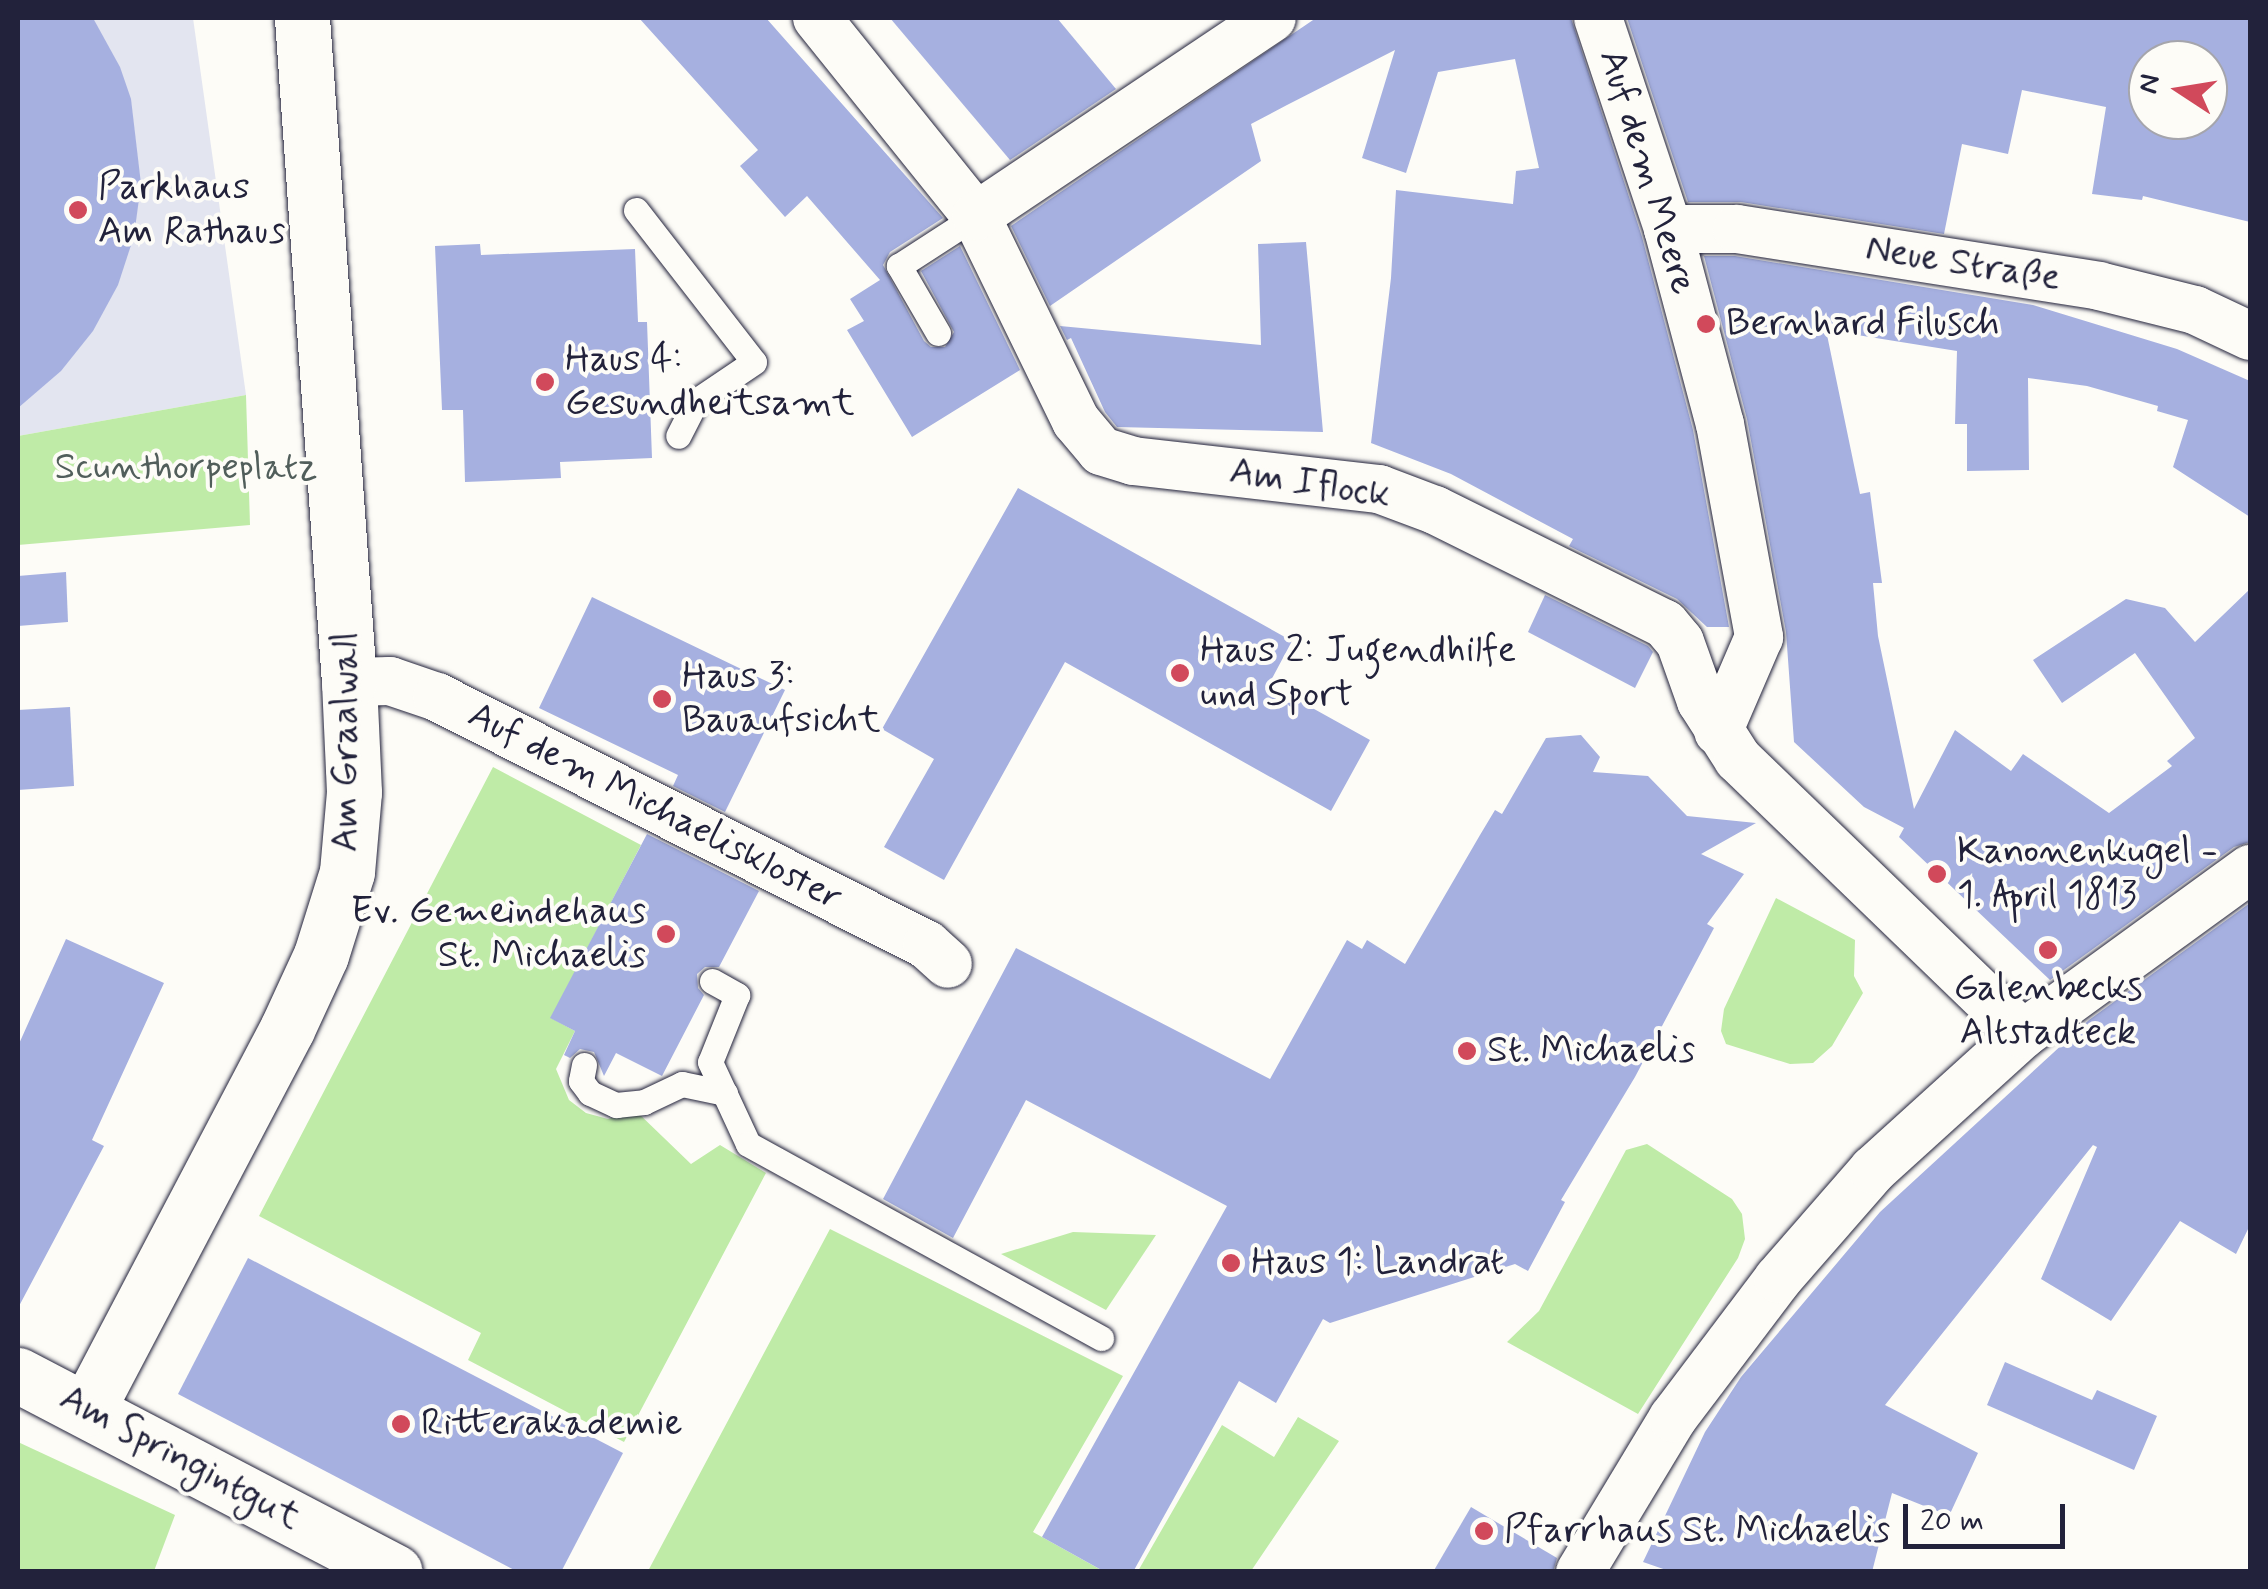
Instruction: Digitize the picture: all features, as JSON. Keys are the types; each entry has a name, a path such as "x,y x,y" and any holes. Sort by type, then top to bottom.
{"main road":[{"name":"Am Graalwall","path":"88,1408 287,1029 321,955 347,872 354,792 350,682 302,18"},
{"name":"Am Springintgut","path":"18,1375 88,1408 395,1572"}],"street":[{"path":"818,18 976,216 1272,18"},
{"name":"Auf dem Meere","path":"1598,18 1668,229 1720,424 1760,636 1728,746"},
{"name":"Am Iflock","path":"976,216 1076,421 1100,451 1134,462 1328,480 1379,489 1436,510 1665,624 1680,642 1728,746"},
{"name":"Neue Straße","path":"1668,229 1737,228 2099,286 2196,310 2250,336"},
{"name":"Auf dem Michaeliskloster","path":"350,682 390,680 437,697 927,945 948,964"},
{"path":"1728,746 2023,1034"},
{"path":"1598,1567 1673,1418 1778,1279 1873,1170 2023,1034 2250,869"}],"lane":[{"path":"636,210 754,362 696,400 678,436"},
{"path":"938,334 899,266 976,216"},
{"path":"712,981 736,995 710,1062 748,1144 1100,1338"},
{"path":"584,1066 580,1081 590,1093 616,1105 644,1102 682,1084 725,1092"}],"shaded area":[{"path":"18,18 193,18 246,395 18,436"}],"green space":[{"name":"Scunthorpeplatz","path":"246,395 250,525 18,545 18,436"},
{"path":"493,767 641,845 551,1018 575,1031 556,1069 569,1100 586,1113 608,1119 636,1111 691,1164 720,1145 766,1173 624,1442 468,1360 481,1333 259,1216"},
{"path":"1776,898 1855,940 1854,976 1863,993 1832,1046 1813,1063 1790,1064 1726,1044 1721,1031 1724,1009"},
{"path":"1647,1144 1732,1199 1742,1214 1745,1239 1738,1258 1638,1414 1507,1342 1539,1311 1626,1150"},
{"path":"830,1229 1123,1376 1033,1532 1103,1571 648,1571"},
{"path":"1073,1232 1156,1235 1106,1310 1001,1254"},
{"path":"1298,1417 1339,1441 1251,1571 1138,1571 1222,1425 1274,1457"},
{"path":"18,1442 175,1515 154,1571 18,1571"}],"building":[{"name":"Parkhaus Am Rathaus","path":"18,18 93,18 120,67 131,99 141,184 134,236 118,285 93,331 61,371 18,408"},
{"path":"639,18 766,18 943,218 890,252 883,265 924,341 931,347 945,347 954,332 921,271 960,246 1020,370 912,437 847,330 864,321 850,299 880,280 807,196 785,217 740,166 758,150"},
{"path":"890,18 1057,18 1116,89 1010,160"},
{"path":"1316,18 1571,18 1642,237 1693,430 1729,627 1707,627 1677,599 1569,546 1573,539 1451,474 1371,443 1391,278 1396,190 1513,204 1516,171 1539,168 1515,59 1438,72 1406,173 1362,158 1395,50 1251,124 1261,161 1050,306 1011,226"},
{"path":"1627,18 2250,18 2250,222 2143,196 2142,200 2092,194 2106,107 2022,90 2008,154 1962,144 1944,234 1741,202 1688,202"},
{"path":"1306,242 1323,432 1117,427 1105,412 1071,338 1067,340 1060,326 1261,345 1258,244"},
{"name":"Haus 4: Gesundheitsamt","path":"480,244 481,255 635,249 638,322 647,322 652,458 560,462 561,478 465,482 463,410 442,410 435,246"},
{"path":"1704,256 1735,256 2033,305 2177,349 2250,381 2250,517 2173,467 2188,420 2157,411 2158,406 2087,386 2028,378 2029,470 1967,471 1967,424 1955,424 1957,351 1826,330 1860,494 1870,492 1882,583 1873,583 1878,636 1914,809 1955,730 2011,771 2023,754 2109,813 2172,766 2167,761 2195,738 2135,653 2062,703 2033,660 2126,599 2165,608 2195,642 2250,589 2250,842 2234,847 2050,980 1899,837 1904,828 1864,807 1794,742 1786,632 1747,419"},
{"name":"Haus 2: Jugendhilfe und Sport","path":"1018,488 1292,641 1269,684 1370,740 1331,811 1065,662 944,880 884,847 934,759 882,729"},
{"path":"66,572 68,622 18,626 18,576"},
{"path":"1545,595 1648,646 1653,652 1635,688 1528,632"},
{"name":"Haus 3: Bauaufsicht","path":"592,597 785,690 725,812 673,786 678,775 539,708"},
{"path":"70,707 74,786 18,790 18,710"},
{"path":"1581,735 1600,757 1593,772 1648,776 1687,816 1756,823 1701,854 1744,874 1707,924 1714,928 1635,1077 1561,1200 1565,1202 1528,1271 1515,1264 1330,1323 1323,1319 1276,1403 1239,1381 1133,1572 1105,1572 1042,1537 1227,1206 1026,1100 953,1238 883,1199 1016,948 1270,1079 1347,940 1362,949 1367,940 1405,964 1495,810 1502,814 1546,738"},
{"name":"Ev. Gemeindehaus St. Michaelis","path":"647,834 759,891 719,967 705,967 697,974 698,988 704,995 662,1076 616,1053 604,1076 594,1052 580,1049 570,1058 564,1055 575,1031 550,1018"},
{"path":"2250,903 2250,1225 2236,1254 2180,1221 2111,1321 2041,1279 2097,1147 2093,1145 1885,1405 1978,1453 1949,1516 1892,1493 1872,1572 1672,1572 1643,1562 1705,1432 1741,1377 1880,1212 2089,1020"},
{"path":"66,939 164,983 92,1140 104,1146 18,1308 18,1046"},
{"name":"Ritterakademie","path":"248,1258 623,1453 561,1572 518,1572 178,1394"},
{"path":"2005,1362 2092,1400 2097,1390 2157,1416 2134,1470 1987,1405"},
{"name":"Pfarrhaus St. Michaelis","path":"1471,1507 1557,1558 1553,1572 1433,1572"}],"place":[{"name":"Parkhaus Am Rathaus","path":"78,210"},
{"name":"Bernhard Filusch","path":"1706,324"},
{"name":"Haus 4: Gesundheitsamt","path":"545,382"},
{"name":"Haus 2: Jugendhilfe und Sport","path":"1180,673"},
{"name":"Haus 3: Bauaufsicht","path":"662,699"},
{"name":"Kanonenkugel - 1. April 1813","path":"1937,874"},
{"name":"Ev. Gemeindehaus St. Michaelis","path":"666,934"},
{"name":"Galenbecks Altstadteck","path":"2048,950"},
{"name":"St. Michaelis","path":"1467,1051"},
{"name":"Haus 1: Landrat","path":"1231,1263"},
{"name":"Ritterakademie","path":"401,1424"},
{"name":"Pfarrhaus St. Michaelis","path":"1484,1531"}]}
